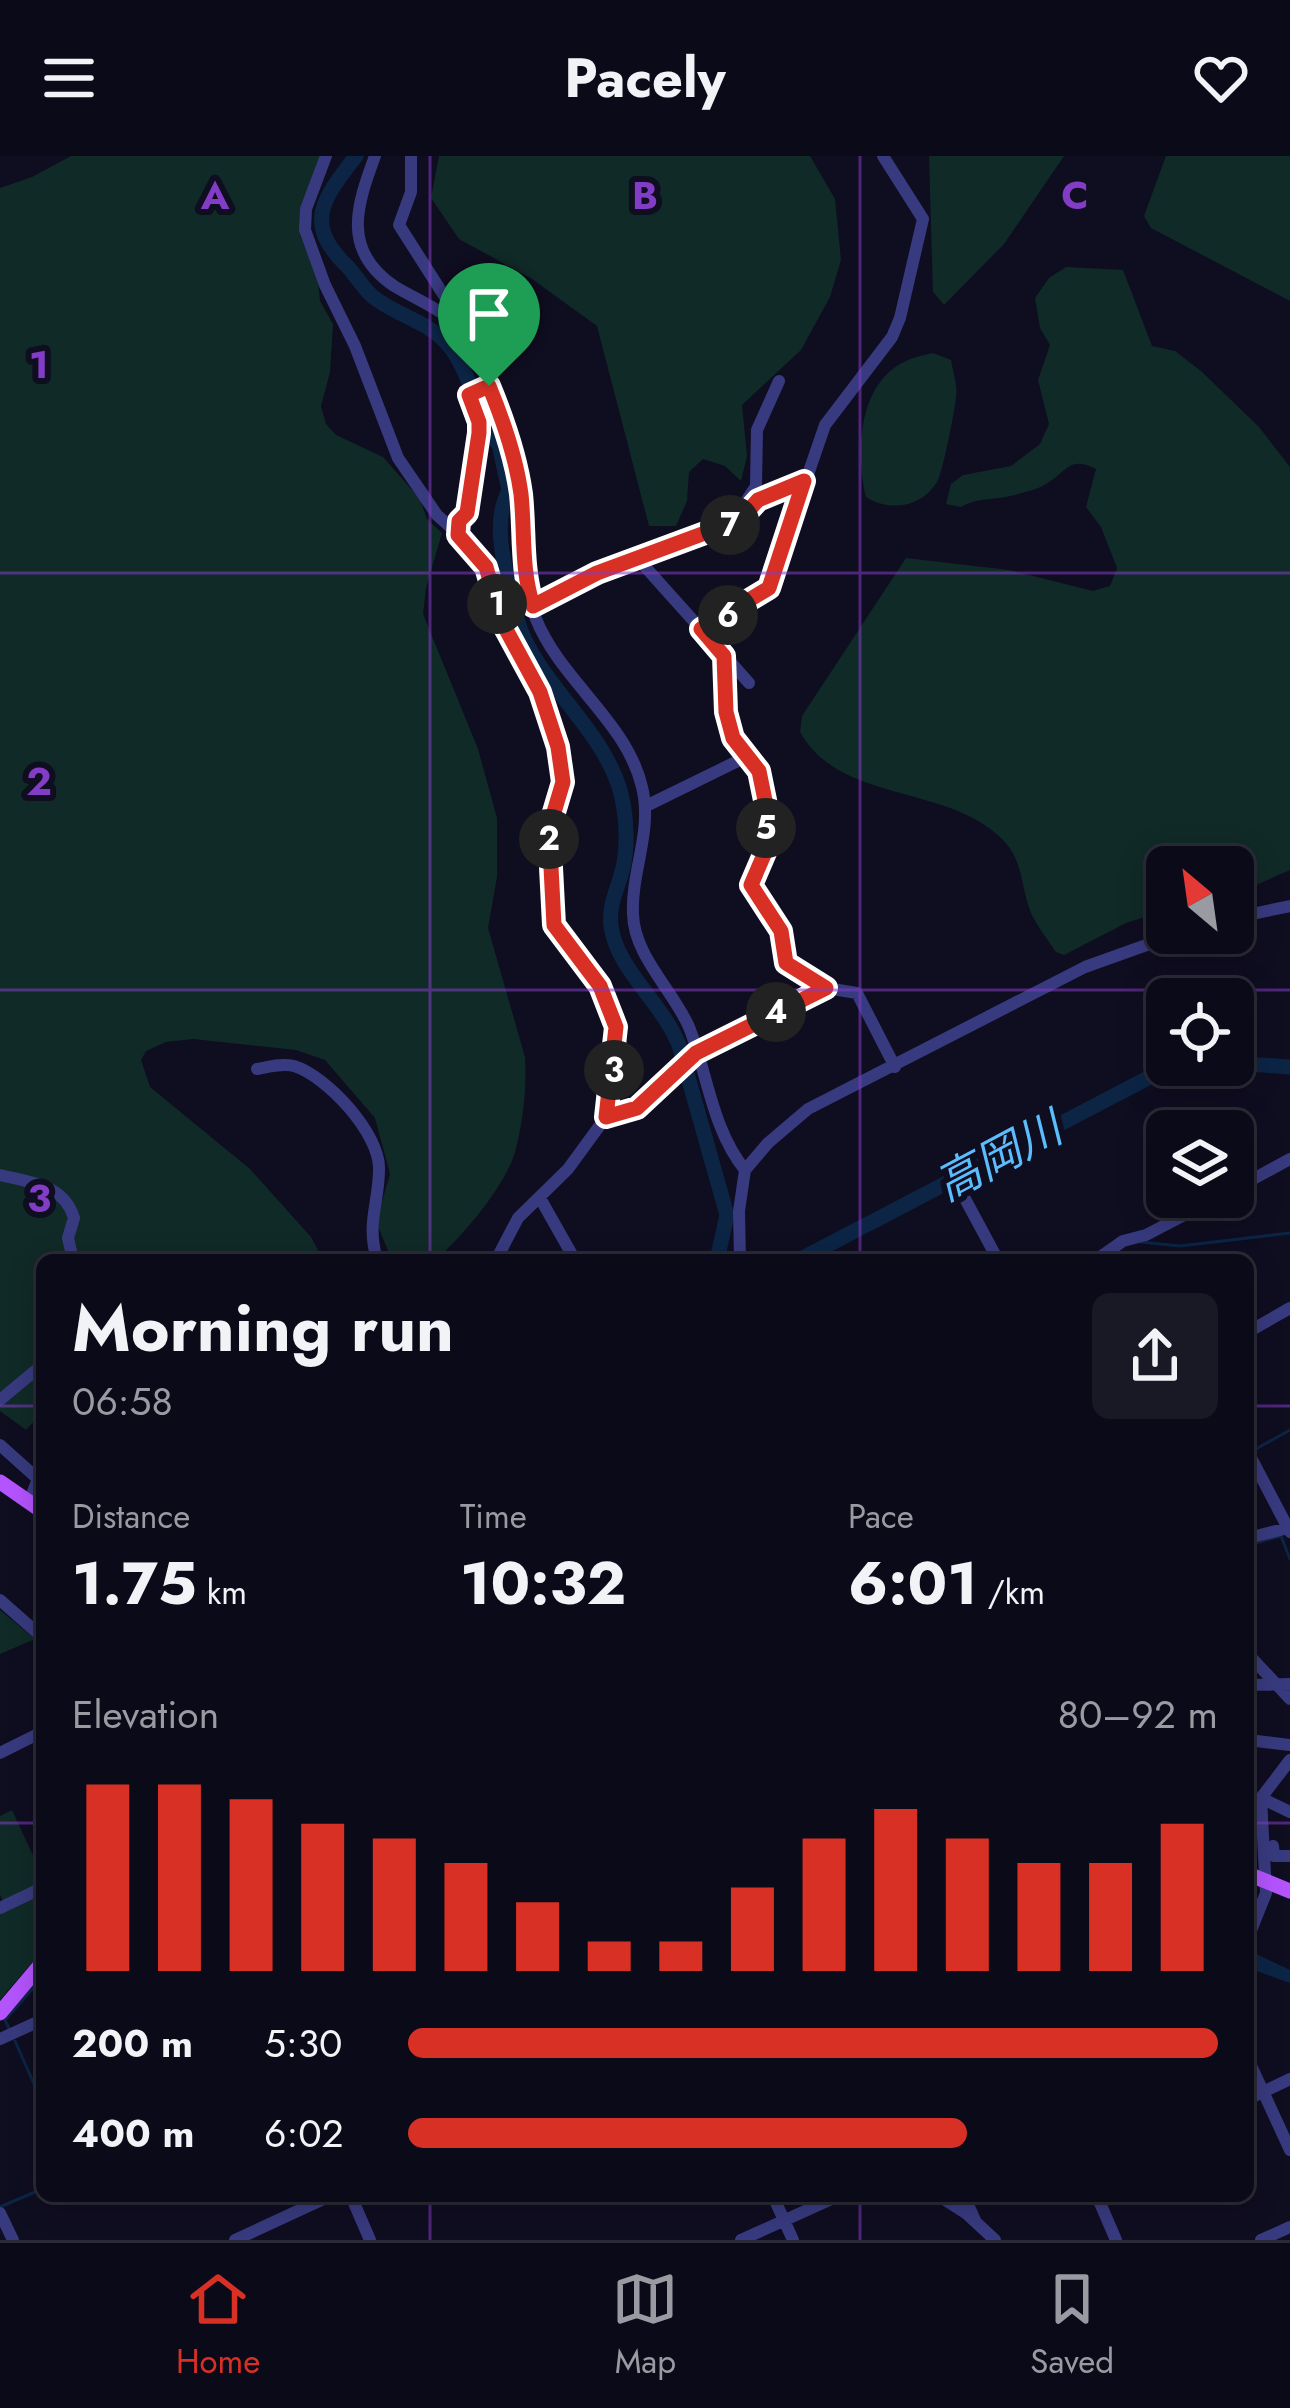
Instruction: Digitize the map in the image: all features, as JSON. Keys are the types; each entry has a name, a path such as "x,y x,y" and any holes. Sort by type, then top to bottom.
{"main road":[{"path":"0,1482 35,1507"},
{"path":"1254,1877 1290,1891"},
{"path":"0,2013 36,1970"}],"street":[{"path":"375,156 357,217 364,252 389,282 450,319 469,340 481,390 508,436 520,486 529,608 634,761 646,806 632,914 637,935 688,1025 728,1143 746,1170"},
{"path":"411,156 412,192 398,225 450,304 450,319"},
{"path":"701,629 769,588 832,411 892,337 923,219 883,156"},
{"path":"324,157 304,221 318,268 356,346 398,458 437,514 486,567 502,622 540,692 558,747 563,782 549,829 554,925 600,986 616,1027 606,1117 518,1218 499,1254"},
{"path":"730,525 757,486 757,430 779,381"},
{"path":"458,535 459,521 467,513 479,433 469,395 481,390"},
{"path":"510,616 576,582 730,525 758,500 804,481"},
{"path":"639,560 749,683"},
{"path":"486,567 494,568 523,666"},
{"path":"724,656 726,712 733,738 759,771 767,810 766,850 751,885 781,931 786,963 826,988 856,993 896,1066"},
{"path":"646,806 750,755"},
{"path":"1254,914 1290,906"},
{"path":"740,1254 739,1211 746,1170 768,1143 808,1109 1085,967 1146,945"},
{"path":"606,1117 637,1108 696,1053 826,988"},
{"path":"257,1069 291,1065 307,1072 371,1135 380,1171 370,1236 375,1254"},
{"path":"1254,1179 1290,1160"},
{"path":"0,1175 35,1179 67,1202 74,1218 68,1238 72,1254"},
{"path":"963,1195 995,1254"},
{"path":"540,1198 571,1254"},
{"path":"1105,1254 1178,1218"},
{"path":"1254,1329 1290,1308"},
{"path":"0,1400 36,1370"},
{"path":"0,1445 36,1477"},
{"path":"1254,1463 1289,1530 1254,1537"},
{"path":"0,1600 36,1632"},
{"path":"1254,1659 1283,1685 1290,1699"},
{"path":"0,1753 36,1735"},
{"path":"1254,1741 1290,1745"},
{"path":"1255,1799 1290,1760"},
{"path":"1255,1799 1290,1812"},
{"path":"1255,1799 1268,1814 1274,1856 1290,1856"},
{"path":"1254,1925 1267,1882 1255,1799"},
{"path":"0,1908 36,1891"},
{"path":"0,2039 36,2023"},
{"path":"1254,2072 1290,2150"},
{"path":"1254,2096 1290,2079"},
{"path":"235,2240 315,2202"},
{"path":"354,2202 370,2240"},
{"path":"776,2202 794,2240"},
{"path":"741,2240 824,2202"},
{"path":"947,2202 995,2240"},
{"path":"967,2202 975,2221"},
{"path":"1099,2202 1116,2240"},
{"path":"0,2213 13,2240"},
{"path":"1261,2240 1290,2227"}],"green space":[{"path":"71,156 320,156 303,205 300,235 318,281 320,301 333,324 330,372 321,406 326,424 336,435 383,457 442,533 423,614 478,749 497,818 497,877 488,928 525,1057 522,1117 510,1165 481,1210 441,1254 389,1254 376,1222 390,1174 375,1118 325,1060 296,1050 193,1039 166,1042 146,1051 141,1060 150,1087 250,1169 311,1237 320,1254 74,1254 69,1202 0,1174 0,188"},
{"path":"439,156 810,156 835,199 841,260 830,297 801,350 742,405 747,456 741,481 725,466 703,459 689,472 687,501 676,526 649,526 597,326 532,279 459,239 431,198"},
{"path":"929,156 1064,156 1004,244 944,305 933,292"},
{"path":"1166,156 1290,156 1290,301 1151,228 1144,216"},
{"path":"1066,267 1123,270 1152,346 1175,351 1201,371 1259,427 1290,467 1290,870 1254,886 1254,846 1146,846 1146,917 1064,955 1056,952 1033,918 1017,863 1000,837 951,808 840,771 818,755 800,732 802,716 906,558 1009,570 1093,591 1110,586 1117,568 1101,527 1086,507 1096,469 1074,464 1032,490 961,507 946,504 951,484 963,475 1011,466 1040,444 1049,424 1038,380 1050,345 1040,328 1035,298 1049,278"},
{"path":"933,353 951,360 956,388 938,480 915,502 895,506 875,502 866,497 861,461 869,402 890,371"},
{"path":"0,1177 32,1181 67,1206 71,1254 36,1254 36,1370 0,1397"},
{"path":"36,1377 36,1419 26,1430 0,1411 0,1404"},
{"path":"0,1610 35,1639 0,1654"},
{"path":"12,1810 36,1862 36,1888 4,1903 0,1895 0,1816"},
{"path":"36,1893 36,1958 0,2000 0,1910"}],"water":[{"path":"1254,1953 1290,1970 1290,1983 1254,1970"}],"waterway":[{"path":"356,156 322,212 325,238 372,296 433,331 450,347 499,444 509,491 501,516 501,544 515,613 537,661 602,750 620,790 626,846 611,926 622,957 679,1045 727,1215 718,1254"},
{"name":"高岡川","path":"1254,1064 1290,1067"},
{"name":"高岡川","path":"811,1254 1146,1079"},
{"path":"1141,1242 1180,1246 1290,1233"},
{"path":"1254,1450 1290,1430"},
{"path":"1254,1543 1281,1536 1290,1559"},
{"path":"9,2028 5,2020 36,1985"},
{"path":"15,2041 36,2088"},
{"path":"0,2207 36,2192"}],"route":[{"path":"489,386 520,486 524,566 533,606 597,573 730,525 758,500 804,481 769,588 701,629 724,656 726,712 733,738 759,771 767,810 766,850 751,885 781,931 786,963 826,988 696,1053 637,1108 606,1117 615,1057 613,1015 600,986 554,925 549,829 562,794 558,747 540,692 502,622 486,567 458,535 459,521 467,513 479,433 469,395 489,386"}]}
